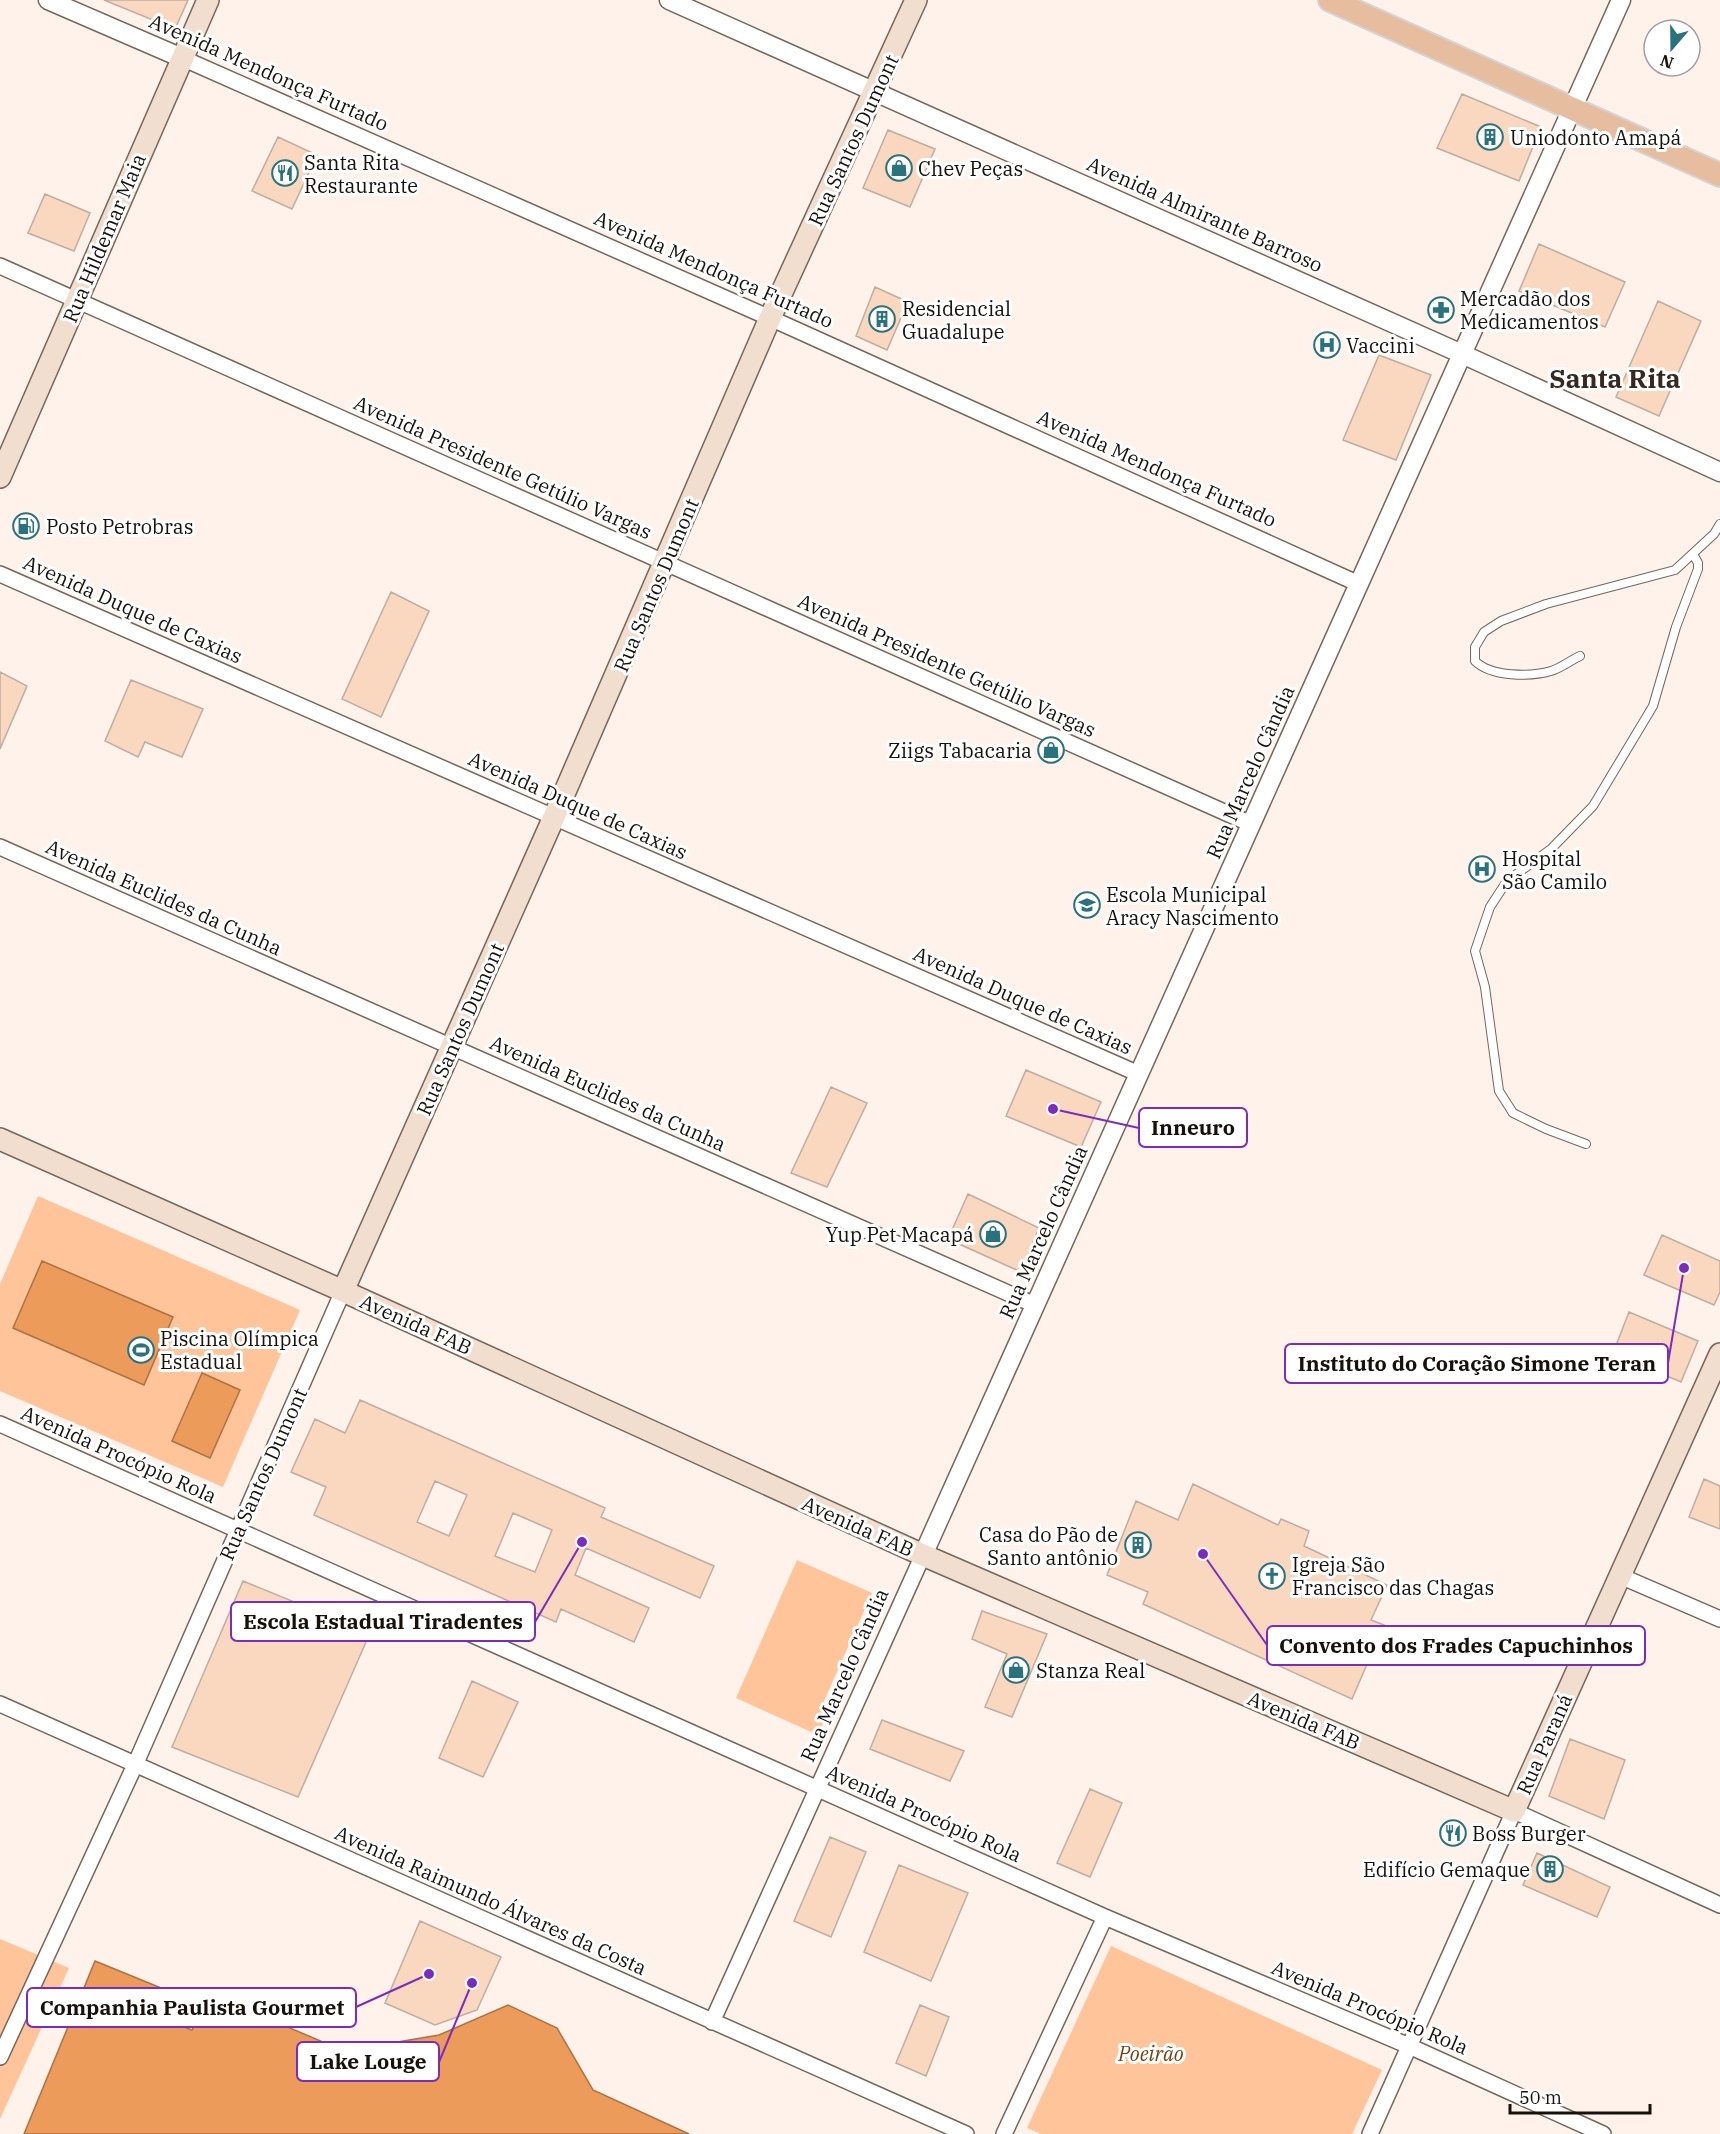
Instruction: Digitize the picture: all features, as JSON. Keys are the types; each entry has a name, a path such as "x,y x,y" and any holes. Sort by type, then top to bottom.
{"main road":[{"name":"Rua Hildemar Maia","path":"0,477 208,0"},
{"name":"Rua Santos Dumont","path":"343,1291 554,818 770,318 876,92 916,0"},
{"path":"1330,0 1720,175"},
{"name":"Avenida FAB","path":"0,1139 343,1291 923,1555 1514,1811"},
{"name":"Rua Paraná","path":"1514,1811 1618,1575 1720,1354"}],"street":[{"name":"Avenida Mendonça Furtado","path":"48,0 770,318 1359,584"},
{"name":"Avenida Almirante Barroso","path":"669,0 1462,354 1720,472"},
{"name":"Rua Marcelo Cândia","path":"712,2022 1621,0"},
{"name":"Avenida Presidente Getúlio Vargas","path":"0,266 1251,824"},
{"name":"Avenida Duque de Caxias","path":"0,574 1139,1074"},
{"name":"Avenida Euclides da Cunha","path":"0,847 1035,1305"},
{"name":"Rua Santos Dumont","path":"0,2057 135,1765 343,1291"},
{"name":"Avenida Procópio Rola","path":"0,1424 1105,1917 1409,2046 1603,2134"},
{"path":"1618,1575 1720,1619"},
{"name":"Avenida Raimundo Álvares da Costa","path":"0,1704 966,2134"},
{"name":"Avenida FAB","path":"1514,1811 1720,1905"},
{"name":"Rua Paraná","path":"1370,2134 1514,1811"},
{"path":"1004,2134 1105,1917"}],"lane":[{"path":"1580,656 1551,671 1506,674 1484,670 1475,662 1475,646 1484,632 1501,621 1546,604 1675,570 1714,534 1720,524"},
{"path":"1586,1144 1546,1129 1514,1113 1499,1091 1485,987 1475,951 1490,908 1507,881 1551,849 1593,806 1653,706 1676,627 1698,569 1698,562 1693,554"}],"green space":[{"name":"Piscina Olímpica Estadual","path":"38,1196 300,1310 223,1487 0,1391 0,1284"},
{"path":"797,1560 872,1593 820,1710 827,1714 818,1735 736,1698"},
{"path":"0,1939 69,1968 0,2119"},
{"name":"Poeirão","path":"1111,1946 1382,2070 1352,2134 1041,2134 1027,2128"}],"shaded area":[{"path":"42,1261 173,1317 144,1385 13,1328"},
{"path":"202,1373 240,1390 210,1458 172,1441"},
{"path":"95,1961 188,1999 179,2025 192,2030 210,1994 344,2051 439,2035 508,2005 557,2028 593,2090 689,2134 24,2134"}],"building":[{"path":"104,0 188,0 175,29"},
{"name":"Uniodonto Amapá","path":"1462,94 1541,127 1519,181 1437,148"},
{"name":"Chev Peças","path":"888,130 935,149 910,207 863,188"},
{"name":"Santa Rita Restaurante","path":"278,137 317,155 292,209 252,191"},
{"path":"45,194 90,213 74,251 28,233"},
{"path":"1539,244 1625,282 1605,327 1519,291"},
{"name":"Residencial Guadalupe","path":"875,287 908,302 887,350 856,336"},
{"path":"1658,301 1701,321 1659,416 1616,397"},
{"path":"1379,355 1431,375 1396,460 1343,440"},
{"path":"391,592 429,611 381,717 342,699"},
{"path":"0,672 27,686 0,749"},
{"path":"131,680 203,709 182,757 145,742 138,757 105,741"},
{"path":"1026,1070 1101,1102 1081,1147 1006,1116"},
{"path":"831,1087 867,1103 827,1187 791,1173"},
{"name":"Yup Pet Macapá","path":"968,1194 1039,1228 1021,1272 948,1239"},
{"path":"1662,1235 1720,1261 1720,1292 1714,1305 1644,1275"},
{"path":"1629,1312 1698,1341 1681,1382 1613,1353"},
{"path":"360,1400 605,1508 601,1517 714,1566 700,1598 586,1548 575,1575 649,1608 634,1642 561,1609 556,1622 314,1515 326,1487 291,1472 315,1419 345,1433","holes":["435,1481 467,1495 449,1536 417,1522","513,1513 552,1530 535,1572 495,1556"]},
{"path":"1704,1479 1720,1486 1720,1529 1689,1517"},
{"path":"1193,1484 1278,1525 1281,1519 1309,1531 1304,1546 1387,1585 1371,1620 1384,1625 1352,1699 1143,1604 1148,1592 1107,1575 1136,1501 1178,1520"},
{"path":"243,1581 370,1633 298,1797 172,1747"},
{"name":"Stanza Real","path":"982,1611 1047,1634 1012,1717 985,1707 1007,1654 972,1639"},
{"path":"472,1681 518,1702 483,1777 439,1758"},
{"path":"882,1720 964,1751 950,1781 870,1749"},
{"path":"1570,1739 1625,1760 1604,1819 1549,1796"},
{"path":"1090,1789 1122,1803 1090,1877 1057,1863"},
{"path":"830,1837 866,1852 831,1937 794,1921"},
{"name":"Edifício Gemaque","path":"1537,1853 1610,1887 1597,1917 1523,1885"},
{"path":"899,1865 968,1893 931,1981 864,1952"},
{"path":"420,1921 501,1957 477,2010 435,2025 385,2003"},
{"path":"920,2005 949,2017 926,2076 896,2063"}],"place":[{"name":"Uniodonto Amapá","path":"1490,137"},
{"name":"Chev Peças","path":"899,168"},
{"name":"Santa Rita Restaurante","path":"285,173"},
{"name":"Mercadão dos Medicamentos","path":"1441,310"},
{"name":"Residencial Guadalupe","path":"882,319"},
{"name":"Vaccini","path":"1327,345"},
{"name":"Posto Petrobras","path":"26,526"},
{"name":"Ziigs Tabacaria","path":"1051,750"},
{"name":"Hospital São Camilo","path":"1482,869"},
{"name":"Escola Municipal Aracy Nascimento","path":"1087,905"},
{"name":"Inneuro","path":"1053,1109"},
{"name":"Yup Pet Macapá","path":"993,1234"},
{"name":"Instituto do Coração Simone Teran","path":"1684,1268"},
{"name":"Piscina Olímpica Estadual","path":"141,1350"},
{"name":"Escola Estadual Tiradentes","path":"582,1542"},
{"name":"Casa do Pão de Santo antônio","path":"1138,1545"},
{"name":"Convento dos Frades Capuchinhos","path":"1203,1554"},
{"name":"Igreja São Francisco das Chagas","path":"1272,1576"},
{"name":"Stanza Real","path":"1016,1670"},
{"name":"Boss Burger","path":"1453,1833"},
{"name":"Edifício Gemaque","path":"1550,1869"},
{"name":"Companhia Paulista Gourmet","path":"429,1974"},
{"name":"Lake Louge","path":"472,1983"}],"district":[{"name":"Santa Rita","path":"1615,378"}]}
